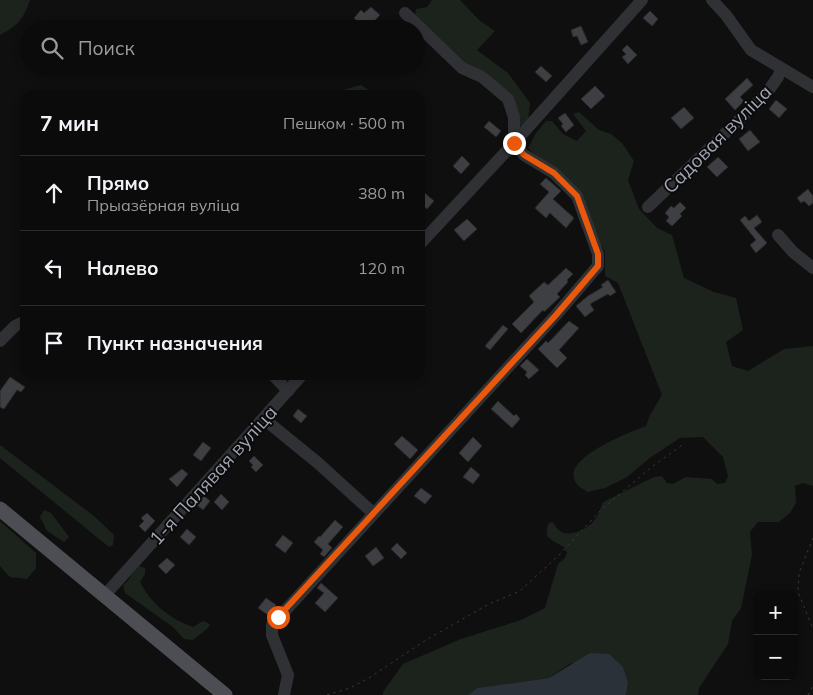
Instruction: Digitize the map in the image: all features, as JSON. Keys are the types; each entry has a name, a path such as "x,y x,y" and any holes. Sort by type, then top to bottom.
{"main road":[{"path":"0,509 225,695"}],"street":[{"path":"425,239 514,143 642,0"},
{"path":"712,0 726,15 751,50 813,88"},
{"path":"405,13 412,20"},
{"path":"284,695 288,675 272,635 272,625 556,315 598,266 598,254 577,196 554,173 524,155 514,143 514,117 508,99 482,77 462,68 425,32"},
{"name":"Садовая вуліца","path":"648,207 766,94 778,77 781,69"},
{"path":"778,235 793,252 813,268"},
{"path":"0,341 20,324"},
{"path":"278,380 288,391"},
{"name":"1-я Палявая вуліца","path":"105,595 298,380"},
{"path":"264,419 318,463 373,513"}],"path":[{"path":"328,695 350,688 369,678 442,631 489,604 520,591 560,554 602,509 646,472 685,443"},
{"path":"813,538 799,573 798,592 813,629"},
{"path":"808,695 813,686"}],"shaded area":[{"path":"0,0 30,0 19,21 0,35"},
{"path":"432,0 460,0 479,20 495,31 477,50 508,73 530,103 528,123 516,128 510,93 463,63 425,26 425,20 419,20 415,16 416,9 427,7"},
{"path":"361,85 369,90 343,90"},
{"path":"579,112 599,130 611,134 622,143 634,161 628,180 639,209 657,228 672,235 684,278 714,292 736,298 743,330 726,342 732,366 748,371 784,349 813,346 813,486 803,483 795,486 796,503 790,513 779,522 758,522 750,532 752,555 741,608 732,621 728,644 699,688 698,695 626,695 628,683 571,663 549,678 477,688 468,695 383,695 383,692 403,664 461,639 521,620 545,608 558,564 565,558 567,553 564,547 547,536 547,527 550,522 554,523 561,532 571,533 582,530 595,519 603,502 654,477 662,476 667,483 673,484 686,477 712,479 717,484 725,483 728,476 723,457 703,437 680,438 651,457 627,477 605,488 587,492 576,483 574,478 575,470 580,461 615,439 646,426 662,395 618,283 605,276 605,252 577,199 528,148 536,133 546,121 552,121 563,134 577,141 586,131 573,114"},
{"path":"0,445 94,516 114,535 113,545 109,547 0,458"},
{"path":"44,510 51,513 69,537 64,542 47,531 40,517"},
{"path":"0,521 36,553 36,568 27,579 10,577 0,566"},
{"path":"139,566 145,568 145,574 140,582 144,590 162,610 177,620 193,627 203,621 210,624 208,628 193,640 184,639 173,627 125,593 123,585"},
{"path":"590,653 609,654 623,667 628,683 626,695 468,695 477,688 549,678"}],"building":[{"path":"371,7 380,15 375,20 356,20 354,18 361,10 364,13"},
{"path":"650,11 658,19 652,26 643,18"},
{"path":"581,26 588,42 581,45 577,36 573,37 571,30"},
{"path":"627,45 637,55 628,64 622,57 626,54 622,50"},
{"path":"541,66 552,76 546,82 535,72"},
{"path":"747,78 753,85 740,97 744,101 735,110 725,99"},
{"path":"595,86 605,96 591,109 581,99"},
{"path":"776,100 787,109 779,118 769,109"},
{"path":"684,107 694,118 681,129 671,118"},
{"path":"565,113 574,125 566,132 558,118"},
{"path":"489,121 501,131 496,137 484,127"},
{"path":"750,130 760,142 748,151 739,139"},
{"path":"462,156 470,164 461,174 453,166"},
{"path":"718,157 728,167 717,177 707,167"},
{"path":"546,178 561,191 553,199 574,218 566,228 550,213 546,218 535,208 549,192 540,184"},
{"path":"808,189 813,196 813,203 809,206 804,201 801,203 797,198"},
{"path":"425,193 434,201 427,209 425,207"},
{"path":"680,202 686,208 680,214 682,216 672,226 666,221 669,217 665,213 671,206 674,208"},
{"path":"757,215 762,222 754,228 767,243 756,253 750,245 756,240 740,220 745,216 749,221"},
{"path":"467,219 477,229 464,241 454,230"},
{"path":"566,268 573,274 557,294 560,297 544,312 543,310 521,333 512,324 534,302 529,296 544,282 548,285"},
{"path":"608,280 616,292 610,296 608,294 590,304 594,310 585,317 576,306 603,287 601,285"},
{"path":"569,321 579,328 559,350 567,358 557,368 538,349 546,341 548,343"},
{"path":"503,325 508,329 490,350 485,346"},
{"path":"527,359 539,370 529,379 525,375 527,372 520,366"},
{"path":"10,377 25,387 21,392 17,390 4,409 0,407 0,391"},
{"path":"498,401 520,419 512,428 491,409"},
{"path":"298,409 307,416 301,423 293,416"},
{"path":"402,436 418,450 410,459 394,444"},
{"path":"473,437 482,446 468,462 459,453"},
{"path":"203,442 211,448 201,461 193,455"},
{"path":"254,456 263,465 256,472 251,467 253,465 249,461"},
{"path":"471,467 480,475 473,484 463,477"},
{"path":"182,469 188,474 177,487 169,479"},
{"path":"421,488 432,496 425,504 414,496"},
{"path":"221,494 229,502 222,510 214,502"},
{"path":"204,496 210,501 203,510 197,505"},
{"path":"147,513 155,521 145,532 139,526 144,521 141,518"},
{"path":"335,520 343,527 328,544 332,548 324,557 320,554 323,550 314,542"},
{"path":"187,529 196,537 189,545 180,537"},
{"path":"283,535 293,543 285,553 275,545"},
{"path":"397,543 407,553 401,559 391,549"},
{"path":"376,547 384,558 373,566 365,556"},
{"path":"167,558 175,565 166,574 158,566"},
{"path":"321,583 338,598 325,612 315,603 324,593 317,588"},
{"path":"266,598 276,605 268,615 258,608"}],"route":[{"path":"278,617 556,315 598,266 598,254 577,196 554,173 524,155 514,143"}]}
